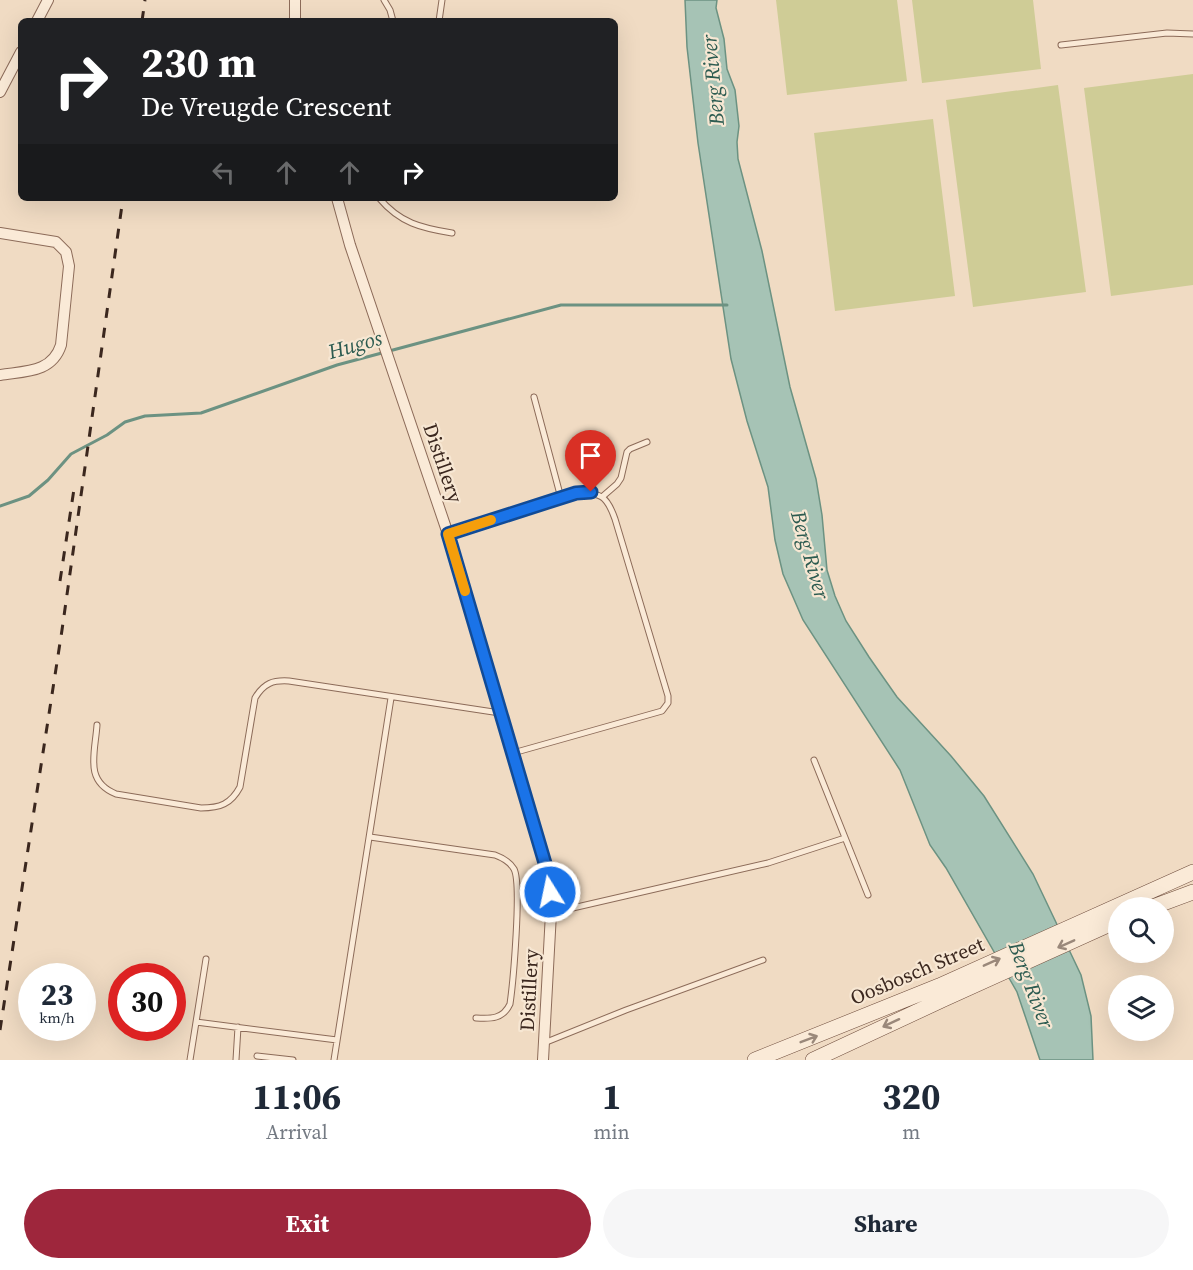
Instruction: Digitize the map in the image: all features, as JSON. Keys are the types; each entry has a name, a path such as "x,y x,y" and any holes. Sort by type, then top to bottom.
{"main road":[{"name":"Oosbosch Street","path":"813,1060 941,992 1193,872"},
{"path":"1174,899 1193,892"},
{"name":"Oosbosch Street","path":"755,1060 941,992 1108,924"},
{"path":"826,1060 841,1047"}],"street":[{"path":"39,18 48,0"},
{"path":"295,0 296,18"},
{"path":"0,92 18,59"},
{"name":"Distillery","path":"341,201 386,350 448,534 547,870 551,913 543,1060"},
{"path":"0,233 57,242 66,252 69,266 58,355 54,361 40,368 0,375"}],"lane":[{"path":"384,0 392,18"},
{"path":"439,18 442,0"},
{"path":"1061,45 1167,33 1193,34"},
{"path":"382,201 404,221 425,229 452,233"},
{"path":"534,397 561,498"},
{"path":"602,497 621,478 630,448 647,442"},
{"path":"448,534 576,493 591,492 602,497 610,505 615,519 668,696 667,707 662,711 513,753"},
{"path":"97,725 94,772 98,783 105,789 116,794 201,808 214,808 226,804 235,797 240,787 255,698 267,683 289,681 391,698 500,712"},
{"path":"334,1060 391,698"},
{"path":"814,760 867,895"},
{"path":"370,837 495,855 502,858 513,869 518,888 510,1004 500,1016 476,1018"},
{"path":"551,913 768,863 845,838"},
{"path":"190,1060 206,959"},
{"path":"544,1043 626,1010 764,960"},
{"path":"196,1022 337,1041"},
{"path":"236,1060 238,1027"},
{"path":"257,1056 293,1060"}],"shaded area":[{"path":"776,0 897,0 907,81 787,95"},
{"path":"912,0 1033,0 1041,69 922,83"},
{"path":"1193,74 1193,285 1111,296 1084,88"},
{"path":"1058,85 1086,292 973,307 946,100"},
{"path":"933,119 955,296 835,311 814,133"}],"water":[{"name":"Berg River","path":"685,0 717,0 716,8 724,39 727,69 735,90 739,126 738,159 762,251 790,387 816,479 827,570 835,596 846,621 897,697 984,796 1033,874 1081,975 1091,1016 1093,1060 1040,1060 1017,992 946,868 930,845 900,770 803,620 783,574 775,540 768,487 747,421 731,359 698,143 687,47"}],"waterway":[{"name":"Hugos","path":"0,506 29,496 48,480 71,454 107,435 125,422 145,416 201,413 337,365 561,305 727,305"}],"railway":[{"path":"142,18 145,0"},
{"path":"0,1030 62,630 123,201"},
{"path":"60,581 74,489"}],"slow traffic":[{"path":"465,591 448,534 491,520"}],"route":[{"path":"550,892 547,870 448,534 576,493 591,492"}]}
